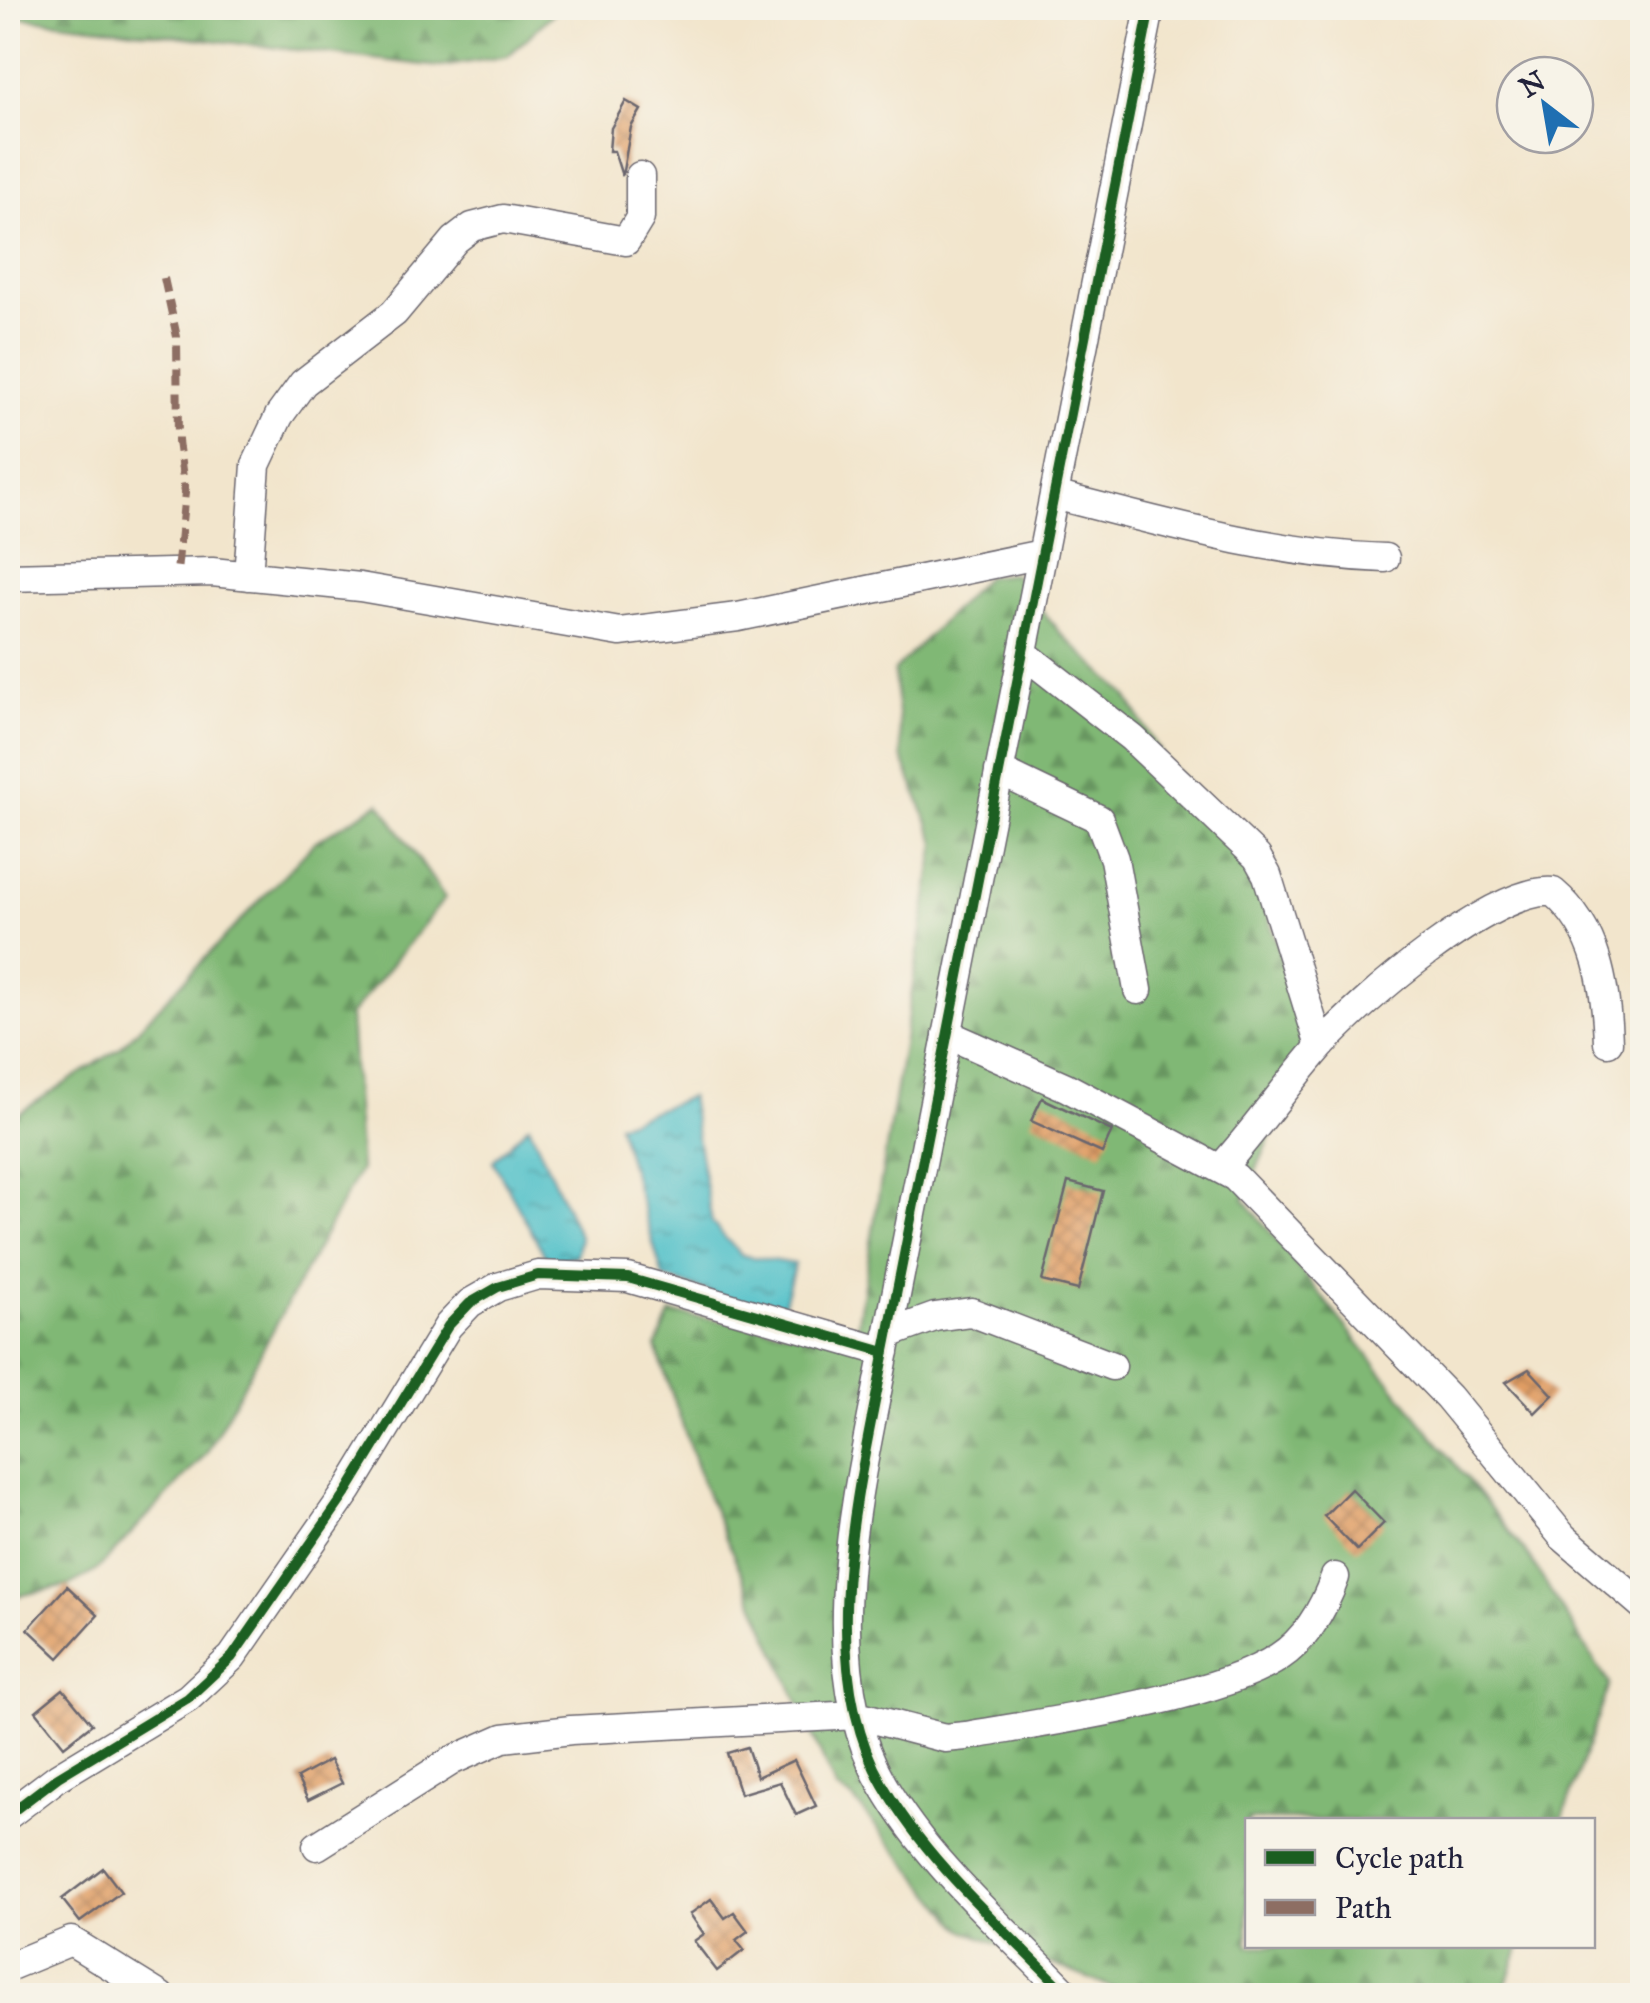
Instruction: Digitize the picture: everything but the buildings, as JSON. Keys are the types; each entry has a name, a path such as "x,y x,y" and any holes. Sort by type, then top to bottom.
{"street":[{"path":"1069,1996 923,1844 883,1785 868,1754 858,1715 847,1628 849,1551 886,1343 1150,8"},
{"path":"248,576 251,494 262,445 303,383 394,313 455,240 472,227 504,219 626,241 640,218 640,176"},
{"path":"1054,496 1315,556 1385,558"},
{"path":"8,577 91,572 248,576 360,587 620,632 738,617 1042,554"},
{"path":"1022,653 1132,738 1257,857 1266,874 1320,1046"},
{"path":"999,771 1099,820 1114,859 1138,990"},
{"path":"1222,1168 1272,1112 1320,1046 1460,928 1519,896 1553,892 1564,902 1605,982 1608,1042"},
{"path":"947,1034 1066,1087 1222,1168 1245,1187 1448,1397 1563,1537 1642,1606"},
{"path":"8,1815 58,1776 188,1698 232,1657 348,1490 448,1326 470,1303 498,1287 538,1274 628,1278 886,1343 935,1316 971,1312 1112,1366"},
{"path":"317,1846 453,1760 503,1738 571,1730 858,1715 944,1738 1229,1680 1280,1656 1303,1636 1323,1609 1335,1577"},
{"path":"8,1967 71,1941 160,1996"}],"green space":[{"path":"8,8 559,8 508,56 441,67 8,16"},
{"path":"1013,574 1060,633 1126,695 1165,761 1244,842 1310,1044 1244,1199 1527,1554 1609,1684 1563,1818 1245,1818 1245,1948 1519,1948 1503,1995 1132,1995 963,1930 852,1798 836,1789 704,1488 656,1347 671,1313 801,1333 856,1334 936,843 902,757 894,671 986,577"},
{"path":"380,803 445,898 350,1016 360,1169 206,1454 96,1571 67,1586 8,1598 8,1120 120,1048 316,841"}],"water":[{"path":"690,1097 712,1223 741,1255 795,1264 780,1315 663,1277 618,1124"},
{"path":"529,1125 580,1238 576,1256 549,1263 493,1161"}],"marked path":[{"path":"164,278 177,337 178,441 185,492 177,572"}],"cycle path":[{"path":"1069,1996 946,1870 883,1785 862,1738 850,1686 846,1632 848,1576 873,1411 1150,8"},
{"path":"8,1815 58,1777 188,1698 232,1657 348,1490 448,1326 470,1303 498,1287 538,1275 628,1278 885,1352"}]}
